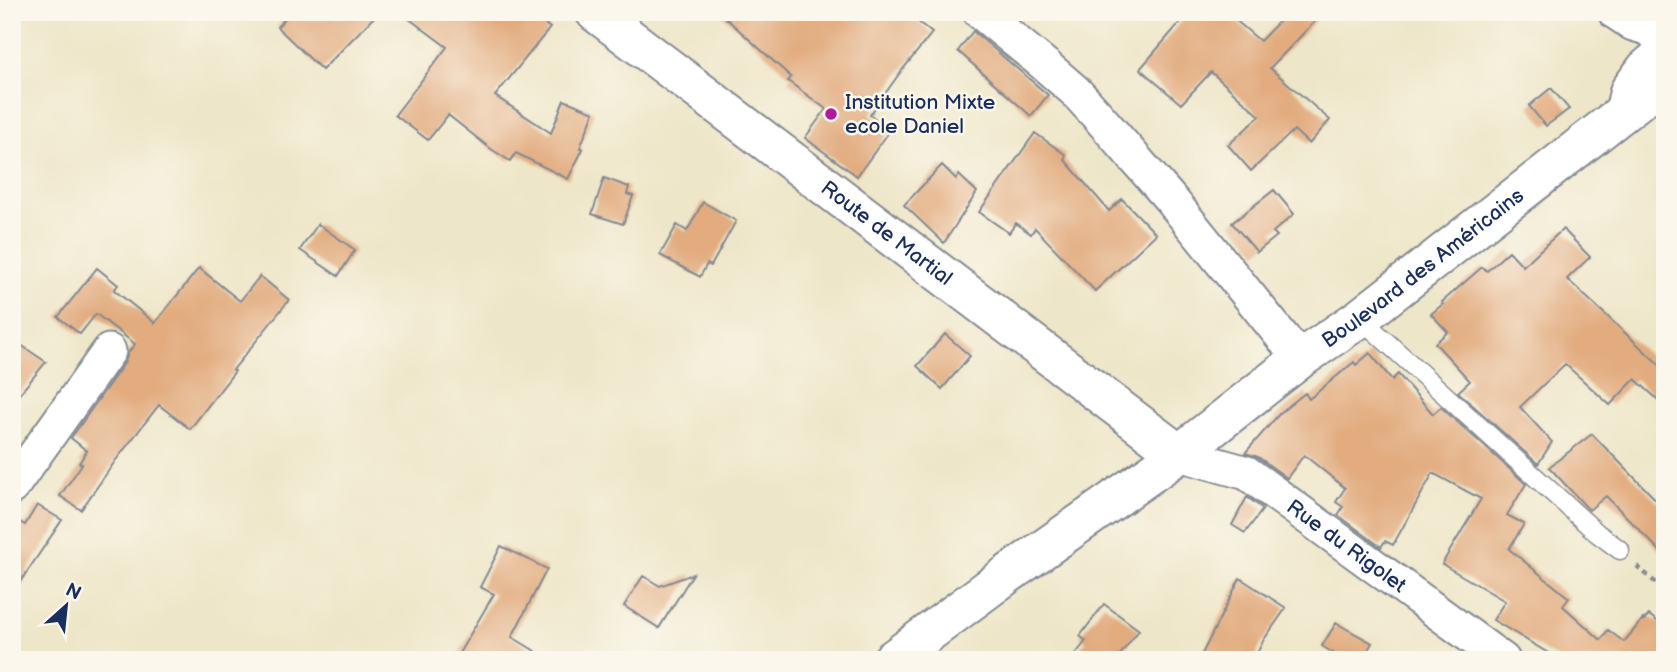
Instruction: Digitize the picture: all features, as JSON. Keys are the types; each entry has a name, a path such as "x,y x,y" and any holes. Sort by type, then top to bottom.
{"main road":[{"name":"Route de Martial","path":"595,12 1179,454"},
{"name":"Boulevard des Américains","path":"892,660 1008,574 1179,454 1300,359 1360,318 1665,80"}],"street":[{"path":"980,12 1045,65 1096,114 1173,202 1300,359"},
{"path":"1615,12 1633,24 1650,29 1665,44"},
{"path":"1621,115 1627,90 1644,67 1665,50"},
{"path":"12,487 109,351"},
{"name":"Rue du Rigolet","path":"1179,454 1247,473 1503,660"}],"lane":[{"path":"1360,318 1597,533 1620,550"}],"path":[{"path":"1620,550 1665,591"}],"building":[{"path":"291,12 379,12 322,70 277,27"},
{"path":"400,12 531,12 550,28 495,96 551,133 564,100 594,112 580,148 583,149 568,179 516,153 510,161 448,115 428,140 395,115 447,47"},
{"path":"719,12 906,12 932,33 870,115 891,129 857,176 805,138 826,109 788,81 791,77"},
{"path":"1189,12 1226,12 1260,41 1288,12 1324,12 1270,68 1330,120 1309,144 1294,130 1251,171 1228,145 1260,116 1211,72 1181,104 1140,69"},
{"path":"973,31 1048,95 1031,116 958,51"},
{"path":"1551,88 1569,109 1546,126 1529,106"},
{"path":"1035,133 1066,155 1064,159 1109,211 1122,199 1156,234 1095,291 1035,228 1031,234 1016,223 1009,233 979,212"},
{"path":"942,165 956,179 959,175 977,192 944,243 904,205"},
{"path":"604,178 629,187 627,194 633,196 623,224 592,214"},
{"path":"1274,190 1294,214 1273,232 1277,236 1257,252 1232,223"},
{"path":"703,202 736,221 711,266 707,264 700,277 660,255 677,225 687,231"},
{"path":"318,224 355,250 338,276 300,250"},
{"path":"1563,229 1590,257 1567,279 1665,370 1665,406 1635,379 1610,405 1565,364 1520,407 1552,442 1538,464 1458,392 1470,381 1435,343 1448,332 1431,314 1482,267 1487,271 1509,251 1523,266"},
{"path":"97,268 118,285 114,290 155,323 199,268 240,301 260,276 289,300 190,429 159,405 81,510 60,496 82,464 79,463 87,451 71,438 135,344 96,314 80,334 58,317"},
{"path":"945,334 970,356 942,389 917,366"},
{"path":"12,339 46,362 12,403"},
{"path":"1370,353 1392,380 1398,374 1433,414 1441,407 1526,484 1507,515 1524,524 1509,549 1569,598 1563,606 1601,640 1608,630 1624,642 1649,615 1665,627 1665,660 1560,660 1493,620 1505,601 1442,564 1481,499 1433,473 1393,545 1385,541 1381,547 1338,515 1343,507 1336,502 1345,488 1304,455 1287,478 1258,457 1245,453 1280,413 1305,393 1309,399 1354,362 1356,365"},
{"path":"1592,434 1665,509 1665,556 1606,496 1589,510 1549,467"},
{"path":"1247,497 1263,509 1245,533 1232,525"},
{"path":"37,505 62,520 12,594 12,517 25,525"},
{"path":"501,546 547,569 512,637 550,660 455,660 494,594 480,587"},
{"path":"693,574 659,628 624,606 643,576 660,586"},
{"path":"1240,578 1286,608 1263,641 1254,660 1199,660"},
{"path":"1104,604 1139,630 1116,660 1071,660 1086,641 1080,636"},
{"path":"1336,623 1372,643 1362,660 1344,660 1322,646"}],"place":[{"name":"Institution Mixte ecole Daniel","path":"831,114"}]}
